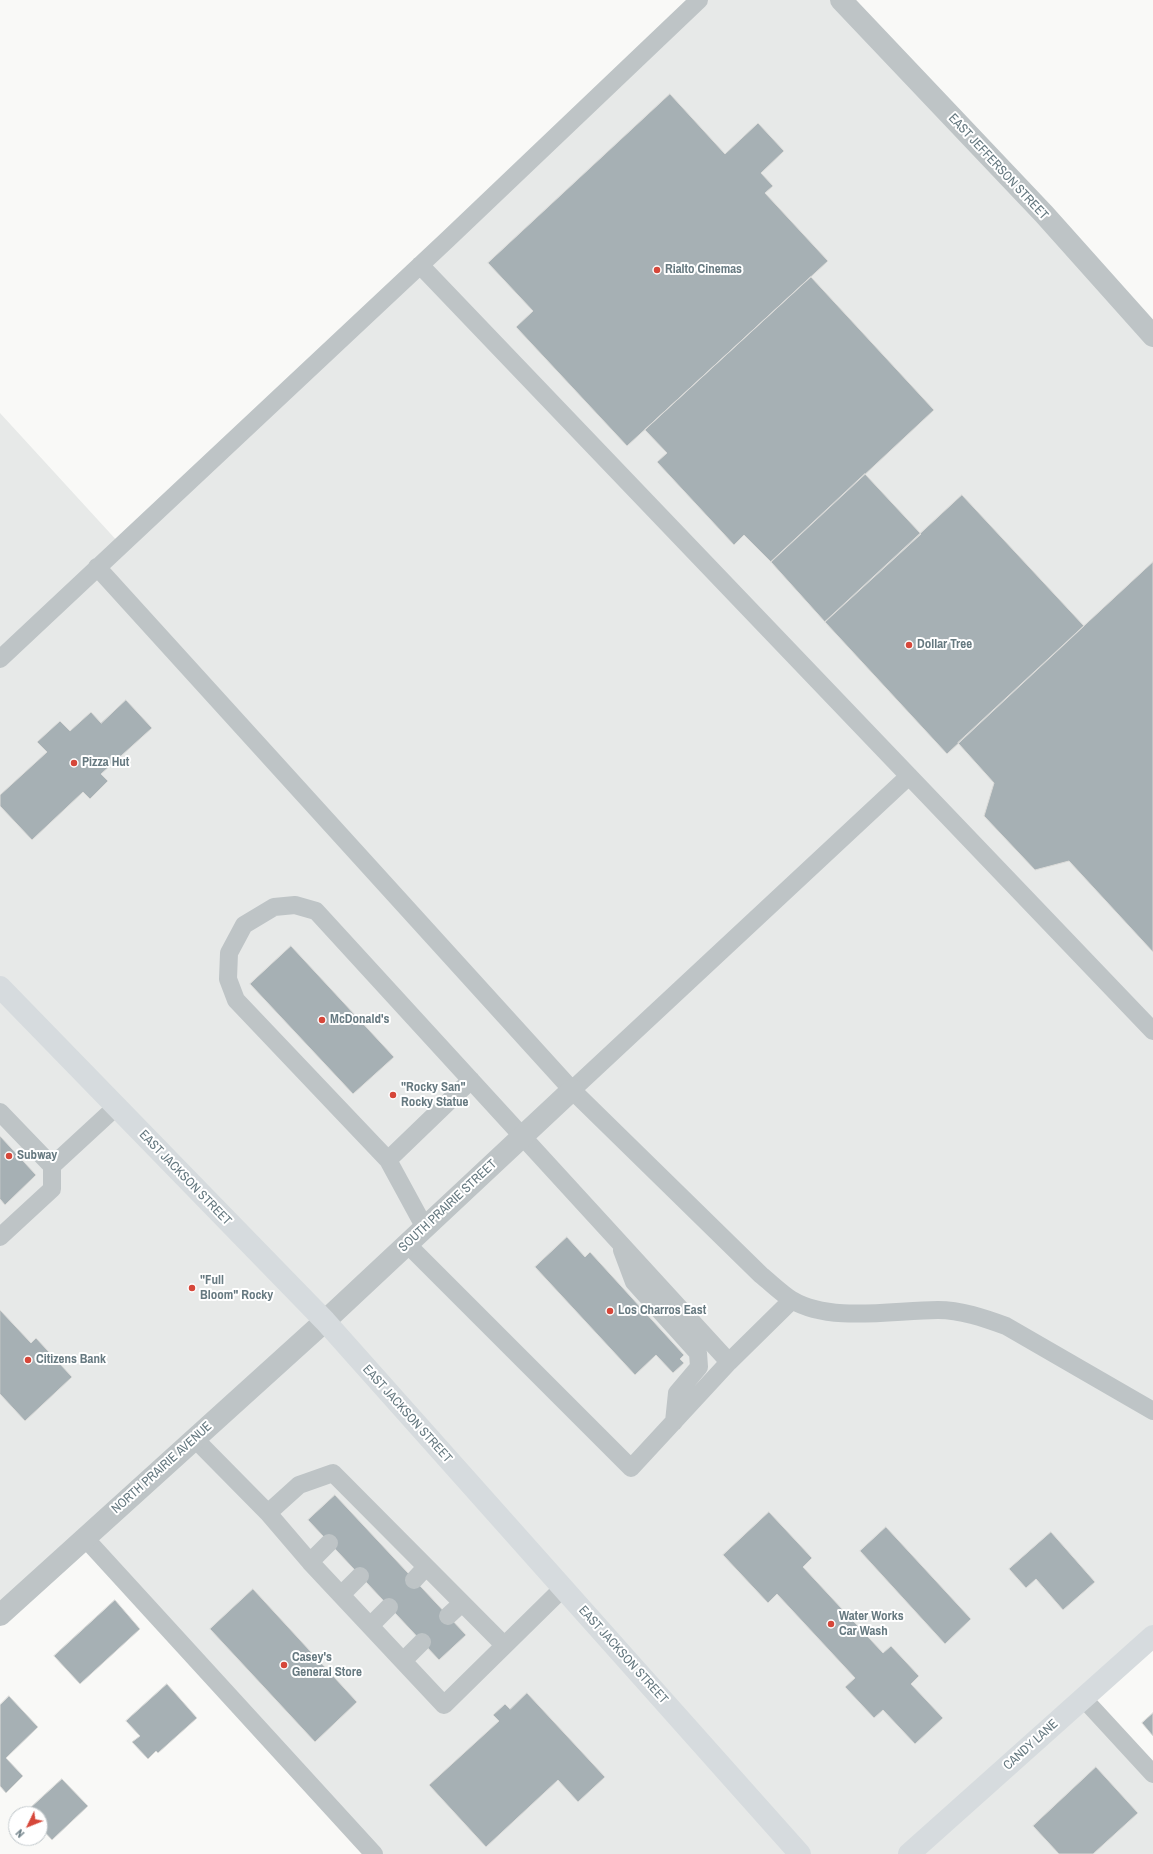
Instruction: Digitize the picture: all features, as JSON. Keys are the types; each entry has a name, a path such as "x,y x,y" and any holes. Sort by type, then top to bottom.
{"main road":[{"name":"EAST JACKSON STREET","path":"3,997 116,1106 325,1322 800,1854"},
{"name":"CANDY LANE","path":"909,1854 1153,1636"}],"street":[{"name":"EAST JEFFERSON STREET","path":"840,0 1044,214 1153,336"},
{"name":"SOUTH PRAIRIE STREET","path":"325,1322 572,1090"},
{"name":"NORTH PRAIRIE AVENUE","path":"0,1615 325,1322"}],"lane":[{"path":"0,659 420,265 699,0"},
{"path":"420,265 1153,1031"},
{"path":"97,567 572,1090 761,1275 792,1300 825,1312 867,1313 940,1310 980,1317 1006,1326 1153,1411"},
{"path":"572,1090 909,776"},
{"path":"425,1228 388,1160 236,1000 228,979 229,953 244,925 274,907 295,905 316,911 729,1362"},
{"path":"388,1160 471,1080"},
{"path":"52,1166 116,1106"},
{"path":"0,1112 52,1166 52,1189 0,1237"},
{"path":"618,1241 634,1282 698,1354 699,1367 676,1393 674,1422"},
{"path":"407,1244 631,1468 729,1362 792,1300"},
{"path":"195,1439 268,1513 310,1562 444,1705 563,1588"},
{"path":"268,1513 299,1485 333,1473 361,1512 420,1574 462,1603 504,1645"},
{"path":"85,1538 374,1854"},
{"path":"310,1562 329,1543"},
{"path":"341,1595 360,1576"},
{"path":"448,1616 462,1603"},
{"path":"370,1626 389,1607"},
{"path":"403,1661 422,1642"},
{"path":"1083,1698 1153,1774"}],"shaded area":[{"path":"698,0 838,0 1153,346 1153,1636 1084,1698 1153,1774 1153,1854 374,1854 85,1538 0,1615 0,413 120,544"}],"building":[{"name":"Rialto Cinemas","path":"670,94 725,154 758,123 784,151 761,173 773,186 765,193 828,261 627,446 516,327 533,311 488,263"},
{"path":"811,277 934,410 771,562 744,535 734,545 657,462 667,453 645,430"},
{"path":"865,474 921,534 825,622 771,562"},
{"path":"962,495 1084,626 947,754 825,622"},
{"path":"1153,562 1153,952 1069,861 1035,870 984,816 994,783 958,743"},
{"name":"Pizza Hut","path":"126,700 152,728 101,774 108,781 90,799 83,792 32,840 0,806 0,795 47,752 37,742 60,721 70,731 91,712 101,723"},
{"name":"McDonald's","path":"291,946 394,1057 353,1094 250,984"},
{"name":"Subway","path":"0,1136 36,1175 5,1205 0,1199"},
{"name":"Los Charros East","path":"567,1237 585,1257 590,1252 684,1355 680,1359 684,1363 673,1373 656,1355 635,1375 535,1267"},
{"name":"Citizens Bank","path":"0,1310 31,1343 36,1338 72,1377 25,1421 0,1394"},
{"path":"335,1495 466,1635 439,1660 308,1520"},
{"name":"Water Works Car Wash","path":"769,1512 812,1558 803,1567 883,1653 891,1646 919,1676 911,1684 943,1718 915,1744 883,1710 874,1718 845,1687 855,1678 777,1594 768,1603 723,1555"},
{"path":"886,1527 971,1619 945,1644 860,1551"},
{"path":"1051,1532 1095,1582 1063,1610 1036,1579 1026,1588 1009,1569"},
{"name":"Casey's General Store","path":"253,1589 357,1702 315,1742 210,1629"},
{"path":"115,1600 140,1629 80,1684 54,1656"},
{"path":"167,1684 197,1718 158,1753 156,1751 148,1759 132,1742 140,1736 126,1721"},
{"path":"527,1693 605,1777 578,1802 558,1780 486,1847 429,1785 499,1721 493,1715 505,1704 510,1709"},
{"path":"9,1696 38,1727 6,1758 23,1776 6,1793 0,1786 0,1705"},
{"path":"1153,1713 1153,1736 1142,1723"},
{"path":"1096,1767 1138,1813 1093,1854 1059,1854 1033,1826"},
{"path":"62,1779 88,1806 52,1840 48,1836 48,1806 33,1806"}],"place":[{"name":"Rialto Cinemas","path":"657,270"},
{"name":"Dollar Tree","path":"909,645"},
{"name":"Pizza Hut","path":"74,763"},
{"name":"McDonald's","path":"322,1020"},
{"name":"\"Rocky San\" Rocky Statue","path":"393,1095"},
{"name":"Subway","path":"9,1156"},
{"name":"\"Full Bloom\" Rocky","path":"192,1288"},
{"name":"Los Charros East","path":"610,1311"},
{"name":"Citizens Bank","path":"28,1360"},
{"name":"Water Works Car Wash","path":"831,1624"},
{"name":"Casey's General Store","path":"284,1665"}]}
